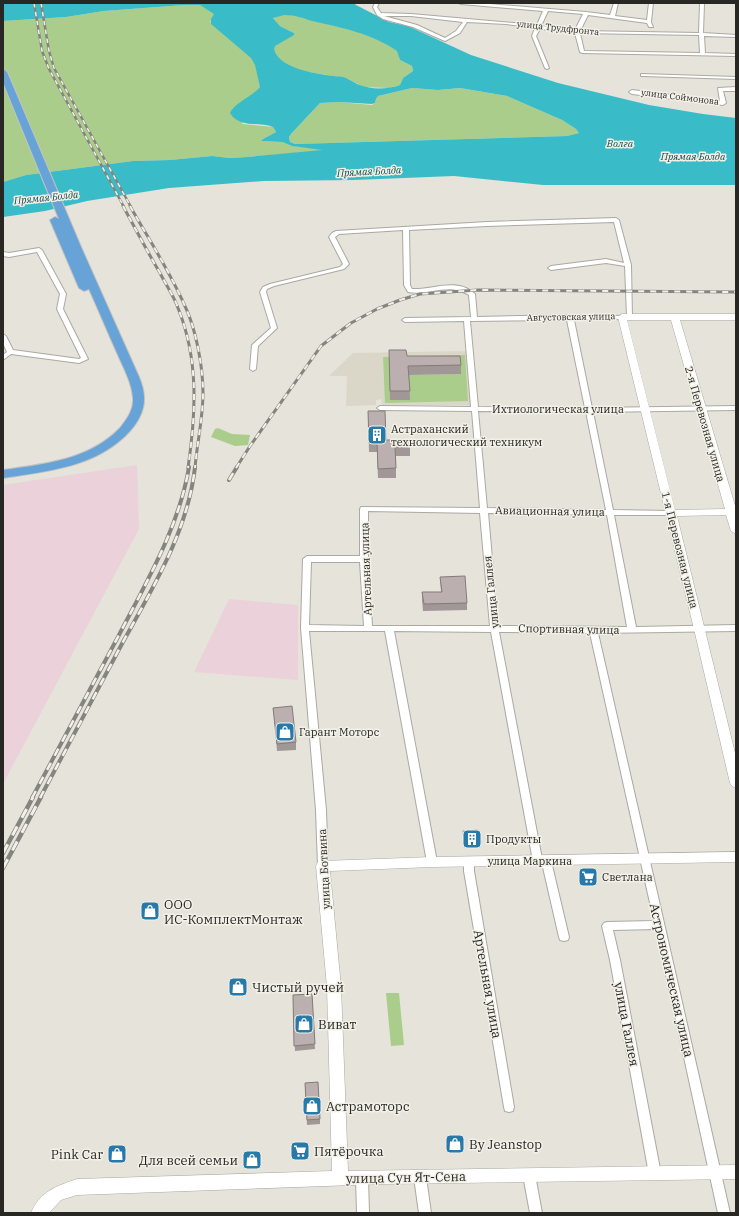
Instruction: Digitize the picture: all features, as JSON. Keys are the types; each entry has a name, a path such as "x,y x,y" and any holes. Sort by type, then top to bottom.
{"highway":[{"path":"3,72 32,154"},
{"path":"3,93 32,154 129,390 129,404 123,419 113,432 100,442 80,452 55,459 3,467"},
{"path":"3,474 57,465 83,458 105,447 122,434 133,420 139,404 138,389 132,374 71,248"}],"street":[{"path":"377,3 374,7 385,18 415,26 445,40 458,32 466,21"},
{"path":"461,3 586,13 649,22"},
{"path":"536,9 542,3"},
{"path":"612,17 616,3"},
{"path":"651,3 649,22 653,34"},
{"path":"702,3 702,54"},
{"path":"546,10 534,36 547,68"},
{"path":"586,13 577,32 582,52 736,55"},
{"name":"улица Трудфронта","path":"380,14 411,15 466,21 538,26 577,32 736,36"},
{"path":"643,76 736,78"},
{"name":"улица Соймонова","path":"632,92 723,103 720,89 736,90"},
{"path":"253,369 255,345 274,328 263,292 265,288 342,268 346,264 332,237 338,232 487,224 616,220 628,265 626,317"},
{"name":"улица Галлея","path":"406,228 407,285 410,291 417,292 452,286 468,290 472,294 470,319 474,408 494,628 542,861 564,937"},
{"path":"3,254 9,255 39,250 63,294 60,309 85,359 79,361 10,352 3,358"},
{"path":"551,268 606,261 628,265"},
{"path":"570,317 610,512 632,630"},
{"name":"Августовская улица","path":"405,320 570,317 736,317"},
{"name":"1-я Перевозная улица","path":"626,317 645,409 700,629 736,783"},
{"name":"2-я Перевозная улица","path":"674,317 733,512 736,530"},
{"path":"3,336 10,352"},
{"name":"Ихтиологическая улица","path":"380,408 589,410 736,408"},
{"name":"Авиационная улица","path":"364,509 670,513 733,512"},
{"name":"Артельная улица","path":"364,509 364,559 368,629"},
{"name":"улица Ботвина","path":"340,1178 334,987 323,866 321,810 305,628 307,559 364,559"},
{"name":"Спортивная улица","path":"305,628 632,630 736,628"},
{"path":"389,629 432,862"},
{"name":"Астрономическая улица","path":"593,629 724,1213"},
{"name":"улица Маркина","path":"323,866 469,861 736,857"},
{"name":"Артельная улица","path":"469,861 509,1107"},
{"name":"улица Галлея","path":"655,1174 608,926 659,925"},
{"name":"улица Сун Ят-Сена","path":"39,1213 56,1194 77,1187 340,1178 736,1172"},
{"path":"529,1175 536,1213"},
{"path":"420,1177 425,1213"},
{"path":"362,1178 363,1213"}],"shaded area":[{"path":"466,351 471,405 382,405 381,399 376,400 376,405 346,406 347,376 329,376 353,353"},
{"path":"137,465 139,529 3,784 3,485"},
{"path":"229,599 298,605 298,680 194,672"}],"green space":[{"path":"200,5 210,9 215,14 210,22 287,39 294,33 280,26 273,18 282,15 292,15 356,31 377,39 398,51 400,60 412,66 413,71 403,78 400,85 388,88 364,87 346,78 309,72 242,102 232,109 243,124 273,127 276,132 261,141 282,142 292,146 322,149 319,151 230,158 212,156 170,160 133,161 26,175 3,182 3,21 66,17 104,11"},
{"path":"412,88 438,90 460,88 507,96 562,120 576,129 579,133 567,136 295,144 290,142 289,137 291,134 320,103 339,102 372,105 375,103 378,96"},
{"path":"465,355 468,401 385,403 383,357","holes":["407,366 461,374 408,375"]},
{"path":"218,428 232,434 250,435 248,445 235,446 211,437 215,429"},
{"path":"386,993 399,993 404,1045 391,1046"}],"water":[{"name":"Волга","path":"3,3 354,3 389,22 408,26 471,55 558,83 649,105 736,118 736,185 543,185 454,176 354,180 264,181 169,188 87,201 45,211 3,217 3,182 26,175 133,161 170,160 212,156 230,158 322,150 292,146 282,142 261,141 276,132 273,127 244,123 234,118 230,113 232,109 257,91 260,87 255,65 251,58 211,24 211,19 214,14 200,5 104,11 66,17 3,21","holes":["284,15 298,17 367,35 397,51 400,60 412,66 413,71 403,78 400,85 375,88 365,87 343,77 315,73 294,67 284,62 274,49 275,46 294,35 294,33 280,26 273,18","412,88 438,90 460,88 507,96 562,120 576,129 579,133 567,136 295,144 290,142 289,137 291,134 320,103 339,102 372,104 375,103 378,96"]}],"building":[{"path":"389,350 406,350 407,356 460,356 461,365 408,366 410,391 390,391"},
{"name":"Астраханский технологический техникум","path":"368,411 385,411 386,440 409,440 410,447 395,447 396,468 378,469 377,442 369,443"},
{"path":"465,576 467,603 424,604 422,592 442,592 440,577"},
{"name":"Гарант Моторс","path":"292,706 296,742 277,744 273,708"},
{"name":"Продукты","path":"478,830 481,842 465,843 463,831"},
{"name":"Виват","path":"312,994 315,1044 294,1046 293,995"},
{"name":"Астрамоторс","path":"318,1082 320,1119 307,1120 305,1083"}],"railway":[{"path":"34,3 42,51 49,69 124,207"},
{"path":"41,3 49,51 54,68 131,207"},
{"path":"123,206 174,299 185,328 190,347 193,367 194,407 188,468"},
{"path":"130,206 178,291 192,324 195,336 202,372 203,393 195,468"},
{"path":"236,468 321,346 351,323 377,309 400,300 420,294 478,290 736,292"},
{"path":"32,798 161,553 178,511 189,467"},
{"path":"40,798 168,557 185,513 195,467"},
{"path":"229,480 237,467"},
{"path":"3,853 33,797"},
{"path":"3,868 41,797"}],"place":[{"name":"Астраханский технологический техникум","path":"377,435"},
{"name":"Гарант Моторс","path":"285,732"},
{"name":"Продукты","path":"472,839"},
{"name":"Светлана","path":"588,877"},
{"name":"ООО ИС-КомплектМонтаж","path":"150,911"},
{"name":"Чистый ручей","path":"238,987"},
{"name":"Виват","path":"304,1024"},
{"name":"Астрамоторс","path":"312,1106"},
{"name":"By Jeanstop","path":"455,1144"},
{"name":"Пятёрочка","path":"300,1151"},
{"name":"Pink Car","path":"117,1154"},
{"name":"Для всей семьи","path":"252,1160"}],"water label":[{"name":"Прямая Болда","path":"693,156"},
{"name":"Прямая Болда","path":"369,171"},
{"name":"Прямая Болда","path":"46,197"}]}
